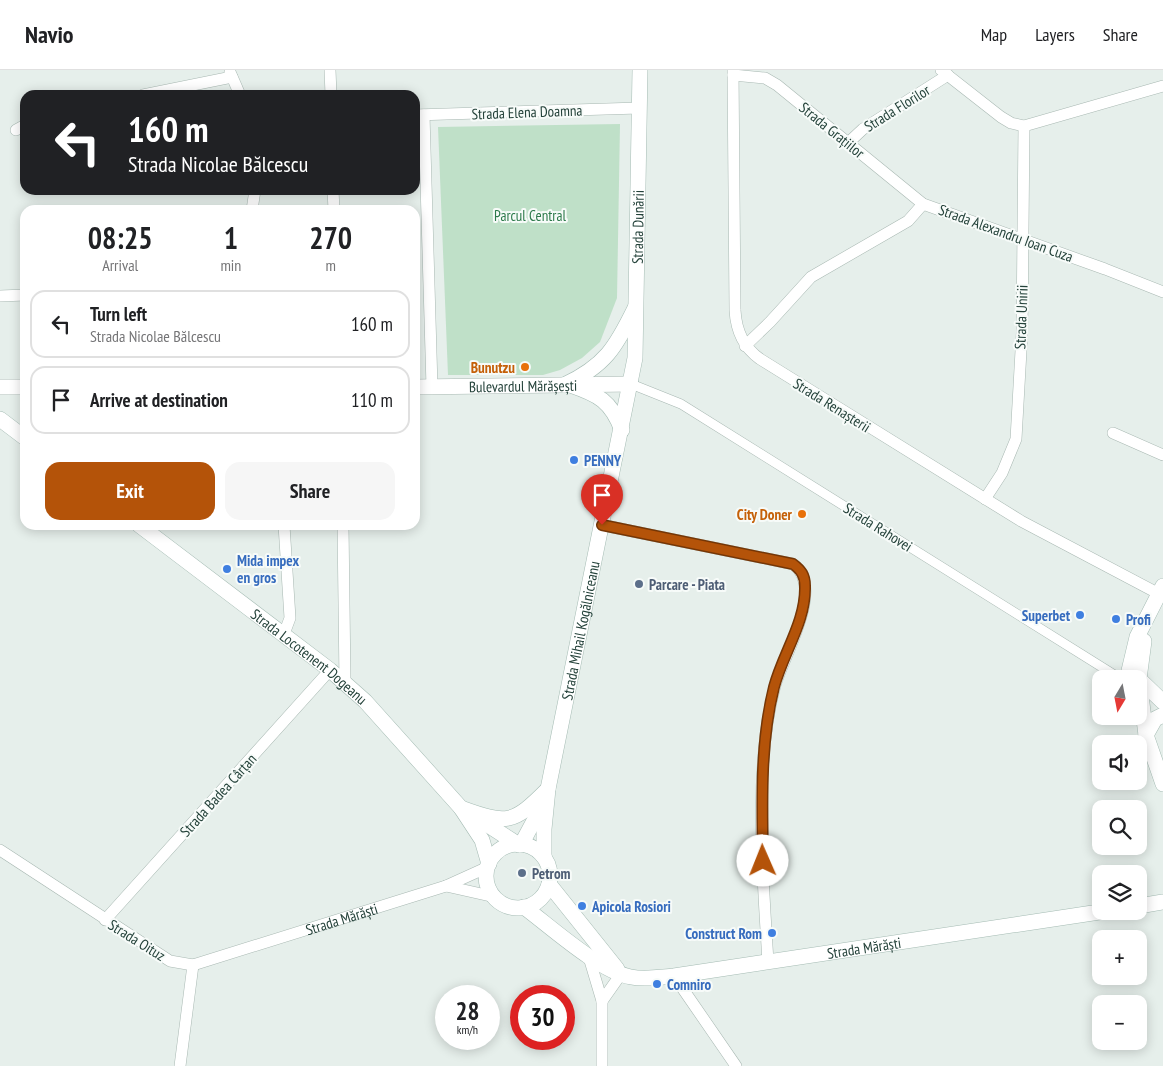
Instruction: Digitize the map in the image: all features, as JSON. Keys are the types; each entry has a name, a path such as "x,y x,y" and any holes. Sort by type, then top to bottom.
{"main road":[{"name":"Strada Dunării","path":"631,384 636,347 640,70"},
{"path":"567,385 582,377 604,360 616,346 637,304"},
{"name":"Bulevardul Mărășești","path":"420,387 631,384"},
{"name":"Strada Mihail Kogălniceanu","path":"544,857 544,830 548,789 631,384"},
{"path":"567,385 595,394 604,400 615,413 622,430"},
{"path":"0,387 20,388"},
{"path":"0,419 20,434"},
{"name":"Strada Locotenent Dogeanu","path":"145,530 284,634 345,682 365,701 461,808 482,840 489,865"},
{"path":"1136,670 1160,596"},
{"path":"1148,690 1163,702"},
{"path":"1148,709 1163,710"},
{"path":"1146,735 1154,719 1163,715"},
{"path":"1143,725 1146,735"},
{"path":"1147,738 1163,784"},
{"path":"461,808 491,819 514,818 523,813 548,789"},
{"name":"Strada Mihail Kogălniceanu","path":"520,845 540,811 548,789"},
{"name":"Strada Locotenent Dogeanu","path":"461,808 520,845"},
{"path":"520,845 537,850 544,857 548,865 549,884 540,900 524,908 513,908 503,904 495,897 487,882 489,865 501,850 520,845"},
{"path":"549,884 621,974"},
{"path":"1147,905 1163,902"},
{"name":"Strada Mărăști","path":"524,908 588,954 621,974 641,978 674,976 1092,913"}],"street":[{"path":"330,70 331,90"},
{"path":"733,72 734,310 735,319 745,346"},
{"name":"Strada Grațiilor","path":"733,72 766,78 777,85 923,204"},
{"path":"163,90 230,73 238,90"},
{"path":"944,73 1001,117 1012,123 1024,126 1163,86"},
{"name":"Strada Florilor","path":"848,143 863,129 944,73"},
{"name":"Strada Elena Doamna","path":"420,115 639,108"},
{"path":"420,115 432,387"},
{"name":"Strada Unirii","path":"985,500 1002,473 1016,439 1022,333 1024,126"},
{"name":"Strada Alexandru Ioan Cuza","path":"745,346 811,277 908,221 923,204 1023,239 1163,292"},
{"path":"0,296 20,296"},
{"name":"Strada Renașterii","path":"745,346 768,365 985,500 1160,596"},
{"name":"Strada Rahovei","path":"631,384 681,404 1118,670"},
{"path":"1112,433 1163,454"},
{"path":"602,525 793,564 803,574 805,586 803,611 774,686 766,741 762,804 768,962"},
{"path":"284,530 290,618 284,634"},
{"path":"343,530 345,682"},
{"name":"Strada Badea Cârțan","path":"105,920 330,670"},
{"name":"Strada Oituz","path":"0,850 170,961 193,965"},
{"name":"Strada Mărăști","path":"193,965 446,886 489,865"},
{"path":"446,886 495,897"},
{"path":"588,954 602,1001 602,1066"},
{"path":"180,1066 193,965"},
{"path":"602,1001 621,974"},
{"path":"674,976 736,1066"}],"green space":[{"name":"Parcul Central","path":"620,124 617,298 600,342 582,358 560,370 543,375 448,375 438,127"}],"place":[{"name":"Bunutzu","path":"525,367"},
{"name":"PENNY","path":"574,460"},
{"name":"City Doner","path":"802,514"},
{"name":"Mida impex en gros","path":"227,569"},
{"name":"Parcare - Piata","path":"639,584"},
{"name":"Superbet","path":"1080,615"},
{"name":"Profi","path":"1116,619"},
{"name":"Petrom","path":"522,873"},
{"name":"Apicola Rosiori","path":"582,906"},
{"name":"Construct Rom","path":"772,933"},
{"name":"Comniro","path":"657,984"}],"route":[{"path":"602,525 793,564 799,568 805,578 803,611 774,686 770,712 763,778 763,861"}]}
